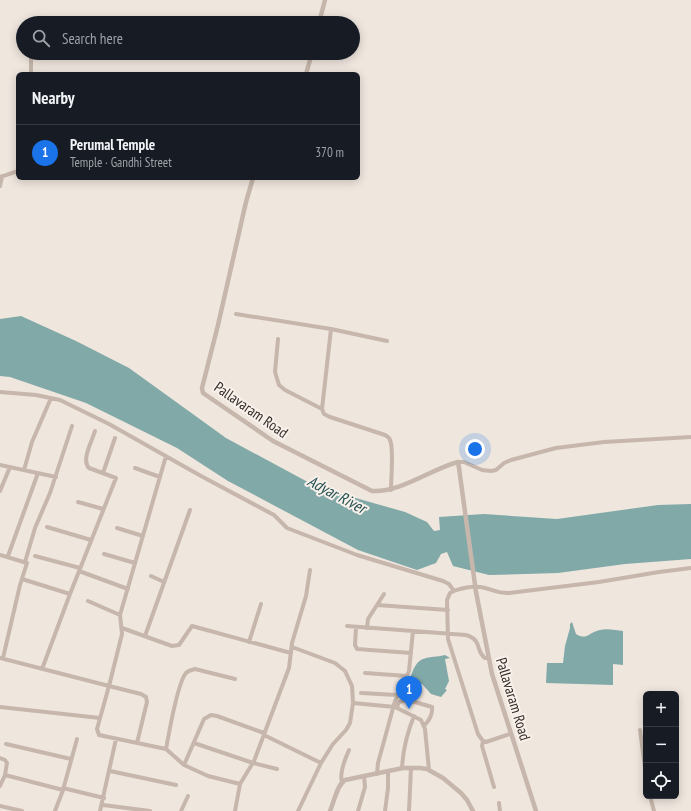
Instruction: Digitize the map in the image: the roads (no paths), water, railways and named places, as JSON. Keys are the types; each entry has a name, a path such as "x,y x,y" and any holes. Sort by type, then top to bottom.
{"street":[{"path":"321,16 324,0"},
{"path":"31,60 31,72"},
{"path":"307,72 310,60"},
{"path":"0,186 1,176 16,172"},
{"name":"Pallavaram Road","path":"252,180 202,388 203,392 281,446 372,491 380,492 391,490 445,465 458,462 476,592 488,658 510,734 536,811"},
{"path":"236,314 331,329 387,341"},
{"path":"331,329 322,409 324,414 330,417 388,437 391,448 391,490"},
{"path":"278,339 275,372 280,385 285,390 322,409"},
{"path":"0,392 36,395 60,400 75,406 274,515 287,528 364,557 443,581 449,584 454,591"},
{"path":"24,470 32,442 51,398"},
{"path":"72,426 56,477 35,528 25,562 27,563 2,658 141,694 146,697 147,702 137,743"},
{"path":"42,669 79,570 116,478 89,468 86,462 95,431"},
{"path":"458,462 464,462 482,470 491,471 496,470 504,462 556,448 604,442 691,437"},
{"path":"103,473 115,438"},
{"path":"166,456 120,615 122,634 97,732 99,735 166,749 184,765 208,776 240,784"},
{"path":"0,464 56,477"},
{"path":"0,491 10,467"},
{"path":"135,468 160,477"},
{"path":"8,556 38,473"},
{"path":"78,502 103,509"},
{"path":"145,636 190,510"},
{"path":"47,527 91,540"},
{"path":"117,528 143,536"},
{"path":"104,554 135,563"},
{"path":"0,555 25,562"},
{"path":"36,556 79,570 128,589"},
{"path":"494,787 482,746 483,741 478,734 447,634 448,596 450,593 479,587 502,594 600,582 691,568"},
{"path":"235,811 240,784 253,763 289,668 292,647 306,596 310,570"},
{"path":"151,576 164,582"},
{"path":"22,579 70,594"},
{"path":"367,628 368,619 384,594"},
{"path":"88,601 120,615"},
{"path":"249,642 261,604"},
{"path":"377,605 448,610"},
{"path":"122,628 172,646 176,646 192,626 291,653"},
{"path":"347,626 473,637 477,642 482,656 488,658"},
{"path":"356,627 355,645 357,649 411,653"},
{"path":"377,774 378,763 395,707 397,695 407,676 410,666 413,631"},
{"path":"292,647 335,663 345,671 352,686 353,703 350,723 346,730 333,744 321,763 298,811"},
{"path":"166,749 179,688 185,674 188,671 195,669 235,679"},
{"path":"365,673 407,676"},
{"path":"361,693 397,695"},
{"path":"395,707 400,702 408,700 432,707 433,710 428,722 424,725"},
{"path":"353,703 395,707 421,720 424,725 429,770"},
{"path":"0,707 100,718"},
{"path":"184,765 204,719 211,715 264,734 321,763"},
{"path":"402,768 406,737 414,716"},
{"path":"640,730 644,763"},
{"path":"483,741 486,742 510,734"},
{"path":"55,811 63,789 77,739"},
{"path":"100,811 116,739"},
{"path":"194,743 253,763 277,769"},
{"path":"6,744 71,759"},
{"path":"330,811 342,782 341,778 344,763 349,750"},
{"path":"0,758 5,760 7,763 5,775 0,786"},
{"path":"342,782 345,780 402,768 424,768 443,778 461,793 473,811"},
{"path":"409,811 411,768"},
{"path":"110,771 176,785"},
{"path":"385,811 388,788 388,771"},
{"path":"5,775 104,798"},
{"path":"358,811 364,787 364,776"},
{"path":"181,811 188,796"},
{"path":"651,799 654,811"},
{"path":"499,803 500,811"},
{"path":"102,805 150,811"},
{"path":"0,806 22,811"}],"water":[{"name":"Adyar River","path":"21,316 76,341 129,368 226,438 317,487 405,512 427,522 434,531 440,530 439,517 484,514 557,519 658,505 691,504 691,559 625,564 558,573 489,575 453,566 447,552 441,554 436,563 417,570 358,550 228,481 177,448 86,403 10,377 0,376 0,319"},
{"path":"572,622 576,634 583,637 603,629 623,631 623,665 613,664 613,685 546,683 547,663 563,663 565,646 570,624"},
{"path":"445,655 450,658 445,659 449,681 445,689 447,690 441,697 431,694 422,684 412,684 409,682 415,667 421,660 429,657"}],"place":[{"name":"Perumal Temple","path":"409,709"}]}
